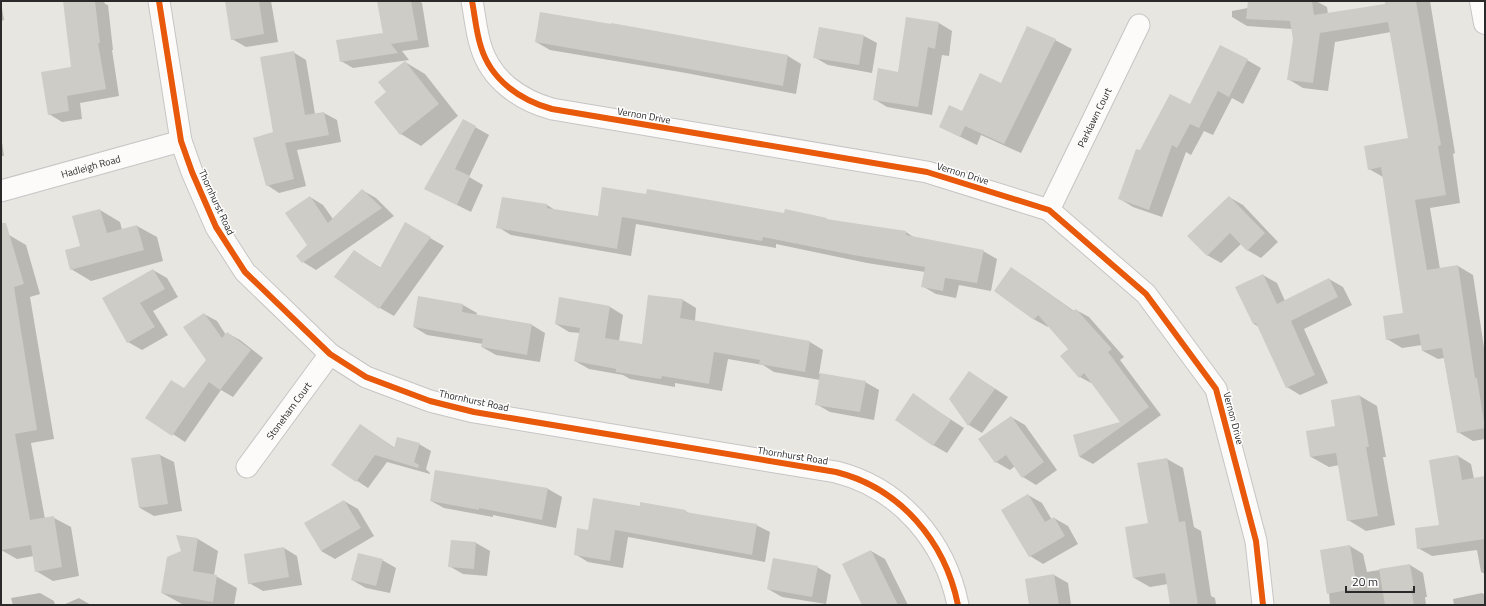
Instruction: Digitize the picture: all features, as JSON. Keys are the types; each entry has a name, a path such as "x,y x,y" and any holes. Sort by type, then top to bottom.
{"street":[{"name":"Thornhurst Road","path":"159,1 181,141 192,172 213,220 245,272 330,354 366,377 430,401 474,412 836,472 863,481 876,487 894,500 912,515 923,528 936,546 947,568 955,590 958,605"},
{"name":"Vernon Drive","path":"472,1 481,48 493,70 504,84 516,93 539,105 552,109 927,172 1049,210 1146,294 1216,389 1256,541 1263,605"},
{"path":"1481,1 1485,23"},
{"name":"Parklawn Court","path":"1049,210 1139,25"},
{"name":"Hadleigh Road","path":"1,191 181,141"},
{"name":"Stoneham Court","path":"247,467 330,354"}],"building":[{"path":"63,1 95,1 100,43 98,43 106,89 67,96 69,111 48,115 41,72 71,67"},
{"path":"225,1 259,1 264,34 231,40"},
{"path":"377,1 411,1 418,40 391,44 398,53 340,62 336,40 383,34"},
{"path":"1248,1 1312,1 1314,15 1385,4 1385,1 1416,1 1441,145 1438,146 1446,195 1415,200 1427,270 1458,265 1475,378 1477,378 1485,428 1457,433 1442,348 1422,351 1419,334 1386,340 1383,316 1403,313 1381,167 1368,170 1364,146 1408,138 1388,22 1320,33 1313,83 1287,80 1293,39 1290,21 1246,19"},
{"path":"540,12 611,23 788,55 783,86 535,42"},
{"path":"906,17 939,22 935,49 928,47 918,107 873,100 878,68 898,72"},
{"path":"1027,26 1056,39 1004,144 965,126 960,137 939,127 949,105 962,111 980,73 1001,83"},
{"path":"819,27 864,35 859,65 813,58"},
{"path":"1220,45 1248,59 1229,97 1218,91 1199,128 1190,124 1177,148 1172,145 1149,210 1118,199 1136,149 1140,150 1170,94 1190,104"},
{"path":"294,51 305,115 324,112 329,135 285,143 294,179 266,186 253,138 273,132 260,57"},
{"path":"405,61 439,104 400,135 374,102 386,92 378,82"},
{"path":"463,119 476,126 455,169 470,176 457,205 424,189"},
{"path":"602,187 646,194 647,189 784,213 785,209 827,218 826,219 906,231 906,235 984,250 977,283 945,278 943,291 921,287 925,267 853,255 763,237 762,241 622,217 617,249 496,228 502,197 547,204 547,208 598,216"},
{"path":"362,189 382,208 302,263 296,256 307,245 285,213 310,196 328,223"},
{"path":"1229,196 1265,233 1247,251 1230,233 1207,256 1187,236"},
{"path":"100,209 107,233 137,225 144,250 70,270 65,250 80,246 72,216"},
{"path":"405,222 431,237 379,309 334,277 354,250 380,268"},
{"path":"1,223 6,223 24,284 14,287 37,430 15,434 30,520 54,516 62,567 35,572 31,545 1,550"},
{"path":"1011,267 1073,311 1076,309 1112,349 1108,352 1149,407 1079,457 1073,435 1120,422 1084,373 1079,378 1060,356 1068,349 1038,315 1034,320 994,291"},
{"path":"153,269 165,289 140,303 155,327 127,343 102,298"},
{"path":"1263,274 1277,304 1329,278 1338,297 1291,321 1315,375 1286,388 1256,323 1253,324 1235,287"},
{"path":"648,295 683,299 680,318 810,341 805,372 759,364 760,360 714,352 709,384 662,376 661,379 616,372 616,369 574,361 580,328 555,324 559,297 610,306 605,338 642,344"},
{"path":"418,296 463,304 462,312 532,324 527,355 481,347 483,339 413,327"},
{"path":"204,313 222,338 227,332 251,350 220,390 209,382 172,436 145,418 171,380 184,388 206,360 183,327"},
{"path":"969,371 995,389 968,426 949,399"},
{"path":"820,373 866,381 860,412 815,405"},
{"path":"913,393 951,420 933,446 895,420"},
{"path":"1360,395 1369,447 1366,447 1378,516 1347,521 1336,453 1310,457 1306,431 1335,426 1331,400"},
{"path":"1011,416 1044,462 1022,478 1006,455 995,463 978,439"},
{"path":"360,424 394,448 397,437 420,443 414,462 419,465 418,468 375,455 356,482 331,465"},
{"path":"160,454 168,504 139,508 131,458"},
{"path":"1458,455 1462,480 1485,476 1485,539 1417,549 1415,528 1439,525 1429,460"},
{"path":"1167,458 1179,522 1185,521 1198,605 1170,605 1165,573 1133,578 1125,527 1148,523 1137,463"},
{"path":"435,470 548,488 542,520 479,508 479,510 430,501"},
{"path":"1028,494 1045,522 1054,517 1065,536 1029,557 1001,510"},
{"path":"593,498 640,506 640,502 686,510 685,512 757,524 752,555 615,530 610,561 574,555 577,528 588,530"},
{"path":"344,500 361,528 321,551 304,523"},
{"path":"176,535 198,538 193,571 217,575 213,602 161,593 167,557 181,551"},
{"path":"451,540 476,542 474,569 448,567"},
{"path":"1350,545 1357,588 1327,594 1320,550"},
{"path":"284,547 289,577 248,584 244,554"},
{"path":"871,550 898,605 862,605 842,564"},
{"path":"358,553 383,559 376,586 351,580"},
{"path":"773,558 818,566 812,597 767,589"},
{"path":"1410,564 1414,589 1411,589 1414,605 1385,605 1379,569"},
{"path":"1054,574 1059,605 1029,605 1025,579"}],"cycle path":[{"path":"159,1 181,141 192,172 216,227 245,272 330,354 366,377 430,401 474,412 836,472 859,480 880,491 899,504 916,520 931,539 942,559 952,582 958,605"},
{"path":"472,1 479,41 486,59 492,69 499,79 508,87 540,105 552,109 927,172 1049,210 1146,294 1216,389 1256,541 1263,605"}]}
